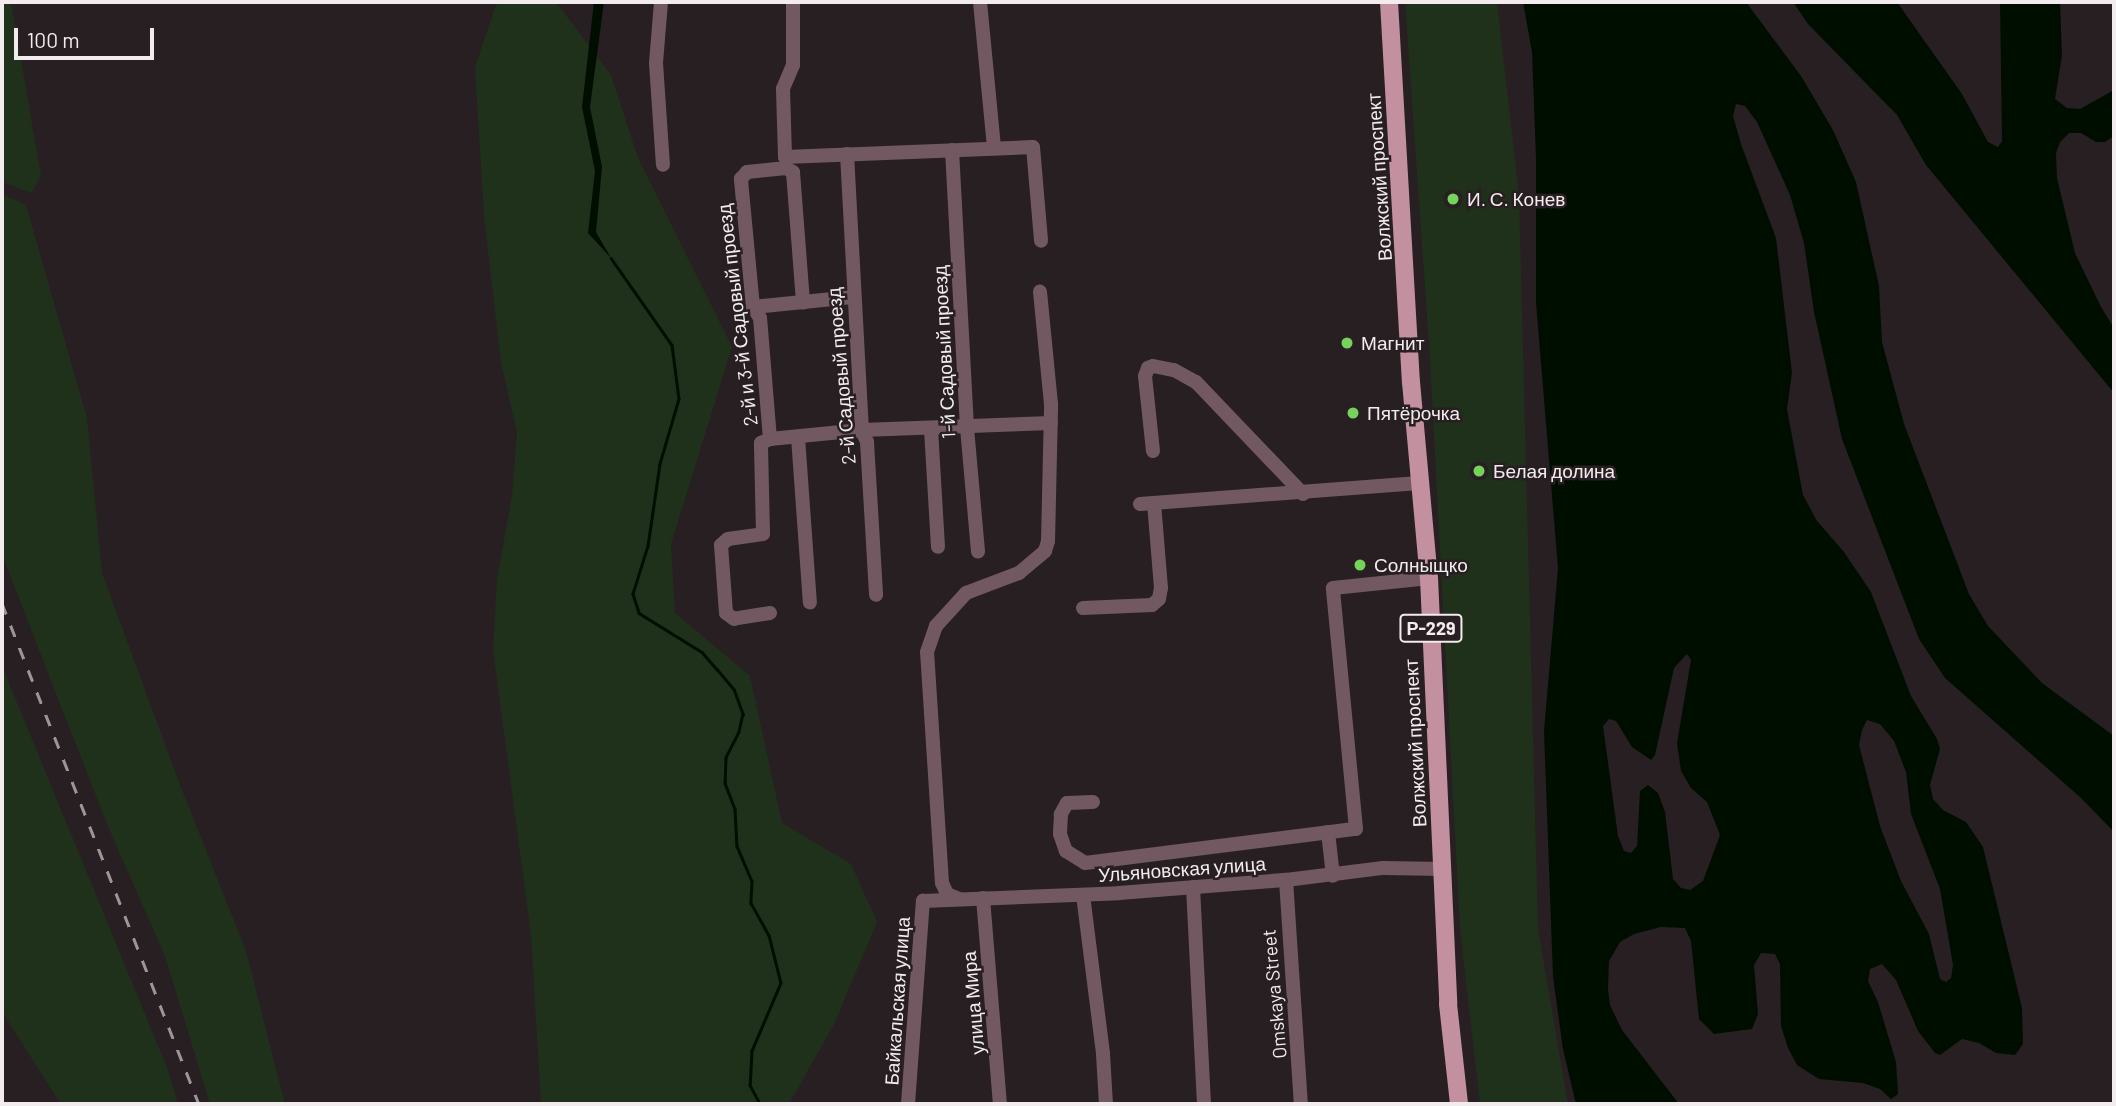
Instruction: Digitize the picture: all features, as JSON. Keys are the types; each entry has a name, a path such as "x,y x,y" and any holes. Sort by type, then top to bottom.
{"main road":[{"name":"Волжский проспект","path":"1389,2 1411,382 1429,578 1448,1004 1459,1104"}],"street":[{"path":"661,2 656,63 663,165"},
{"path":"793,2 793,65 783,89 785,158 847,153 1033,147 1041,241"},
{"path":"980,2 994,148"},
{"name":"1-й Садовый проезд","path":"952,150 967,428 978,552"},
{"name":"2-й Садовый проезд","path":"847,153 853,297 862,430 867,442 876,595"},
{"name":"2-й и 3-й Садовый проезд","path":"803,303 793,172 786,168 747,172 741,179 753,307 760,318 770,439 862,430 1051,423"},
{"path":"959,899 947,894 942,883 927,652 936,626 966,593 1019,573 1045,551 1050,528 1051,423 1040,292"},
{"path":"753,307 853,297"},
{"path":"1153,451 1145,376 1148,368 1153,366 1174,370 1196,382 1303,494"},
{"path":"931,429 938,547"},
{"path":"798,437 810,603"},
{"path":"770,439 759,447 763,534 728,539 721,545 726,613 734,619 770,612"},
{"path":"1083,608 1152,605 1159,599 1161,588 1147,504 1422,483"},
{"path":"1093,802 1067,803 1061,814 1060,834 1066,852 1085,863 1356,829 1333,588 1429,578"},
{"path":"1328,832 1333,876"},
{"name":"Ульяновская улица","path":"923,901 1083,895 1333,876 1383,868 1443,869"},
{"name":"Omskaya Street","path":"1286,880 1301,1104"},
{"path":"1193,887 1204,1104"},
{"path":"1083,895 1103,1054 1106,1104"},
{"name":"улица Мира","path":"983,898 1000,1104"},
{"name":"Байкальская улица","path":"908,1104 923,901"}],"green space":[{"path":"2,2 11,2 41,176 31,193 2,182"},
{"path":"497,2 556,2 611,75 638,158 732,347 671,544 675,613 750,676 782,823 851,864 877,922 834,1024 789,1104 541,1104 531,935 493,650 497,579 512,496 517,433 501,362 484,217 475,67"},
{"path":"1405,2 1497,2 1519,195 1538,929 1568,1104 1480,1104 1460,929 1430,359"},
{"path":"2,194 26,205 87,418 102,573 180,785 246,951 285,1104 210,1104 165,956 109,829 2,555"},
{"path":"2,666 168,1070 178,1104 61,1104 2,1012"}],"shaded area":[{"path":"594,2 604,2 590,107 602,167 596,232 611,258 588,233 595,171 582,107"},
{"path":"1523,2 1746,2 1801,76 1833,130 1856,182 1879,286 1882,342 1904,424 1969,594 1988,626 2042,683 2114,736 2114,832 2081,798 1945,678 1919,639 1842,439 1814,312 1804,243 1790,195 1757,122 1745,106 1736,104 1733,116 1741,144 1776,238 1792,373 1787,409 1803,495 1817,521 1844,552 1871,592 1911,696 1937,739 1940,749 1930,785 1933,799 1943,810 1966,822 1983,847 2022,1008 2023,1044 2015,1055 1996,1053 1979,1043 1962,1039 1940,1055 1935,1053 1918,1031 1896,980 1882,964 1870,969 1868,981 1878,1002 1896,1062 1898,1094 1891,1099 1880,1089 1863,1083 1819,1079 1797,1065 1788,1048 1781,1026 1780,964 1775,954 1761,953 1754,965 1758,1014 1752,1029 1714,1034 1699,1019 1691,941 1685,928 1661,927 1634,934 1620,942 1609,961 1608,990 1610,1005 1622,1030 1679,1104 1576,1104 1563,1049 1553,977 1544,731 1558,568 1536,303 1536,159 1532,52","holes":["1687,654 1691,660 1677,743 1681,771 1691,788 1707,802 1720,835 1703,881 1690,890 1681,888 1673,879 1665,812 1658,793 1648,785 1640,791 1637,846 1631,853 1624,851 1618,836 1603,726 1609,719 1616,721 1632,747 1651,760 1655,755 1674,668","1867,720 1880,724 1894,741 1906,772 1911,814 1940,889 1953,965 1951,978 1946,982 1940,979 1929,934 1901,881 1880,826 1859,745"]},
{"path":"1793,2 1897,2 1962,94 1988,142 1998,147 2002,141 2000,2 2060,2 2062,55 2055,99 2067,108 2080,109 2114,90 2114,136 2105,142 2096,142 2081,133 2069,133 2060,142 2056,153 2057,178 2075,253 2114,328 2114,393 1926,165 1897,115 1808,24"}],"waterway":[{"path":"611,258 672,345 679,399 660,464 648,546 633,594 639,613 702,652 734,689 743,714 739,732 726,758 725,783 735,809 737,846 752,881 751,903 769,935 781,983 752,1051 750,1085 760,1104"}],"railway":[{"path":"2,603 199,1104"}],"place":[{"name":"И. С. Конев","path":"1453,199"},
{"name":"Магнит","path":"1347,343"},
{"name":"Пятёрочка","path":"1353,413"},
{"name":"Белая долина","path":"1479,471"},
{"name":"Солныщко","path":"1360,565"}]}
